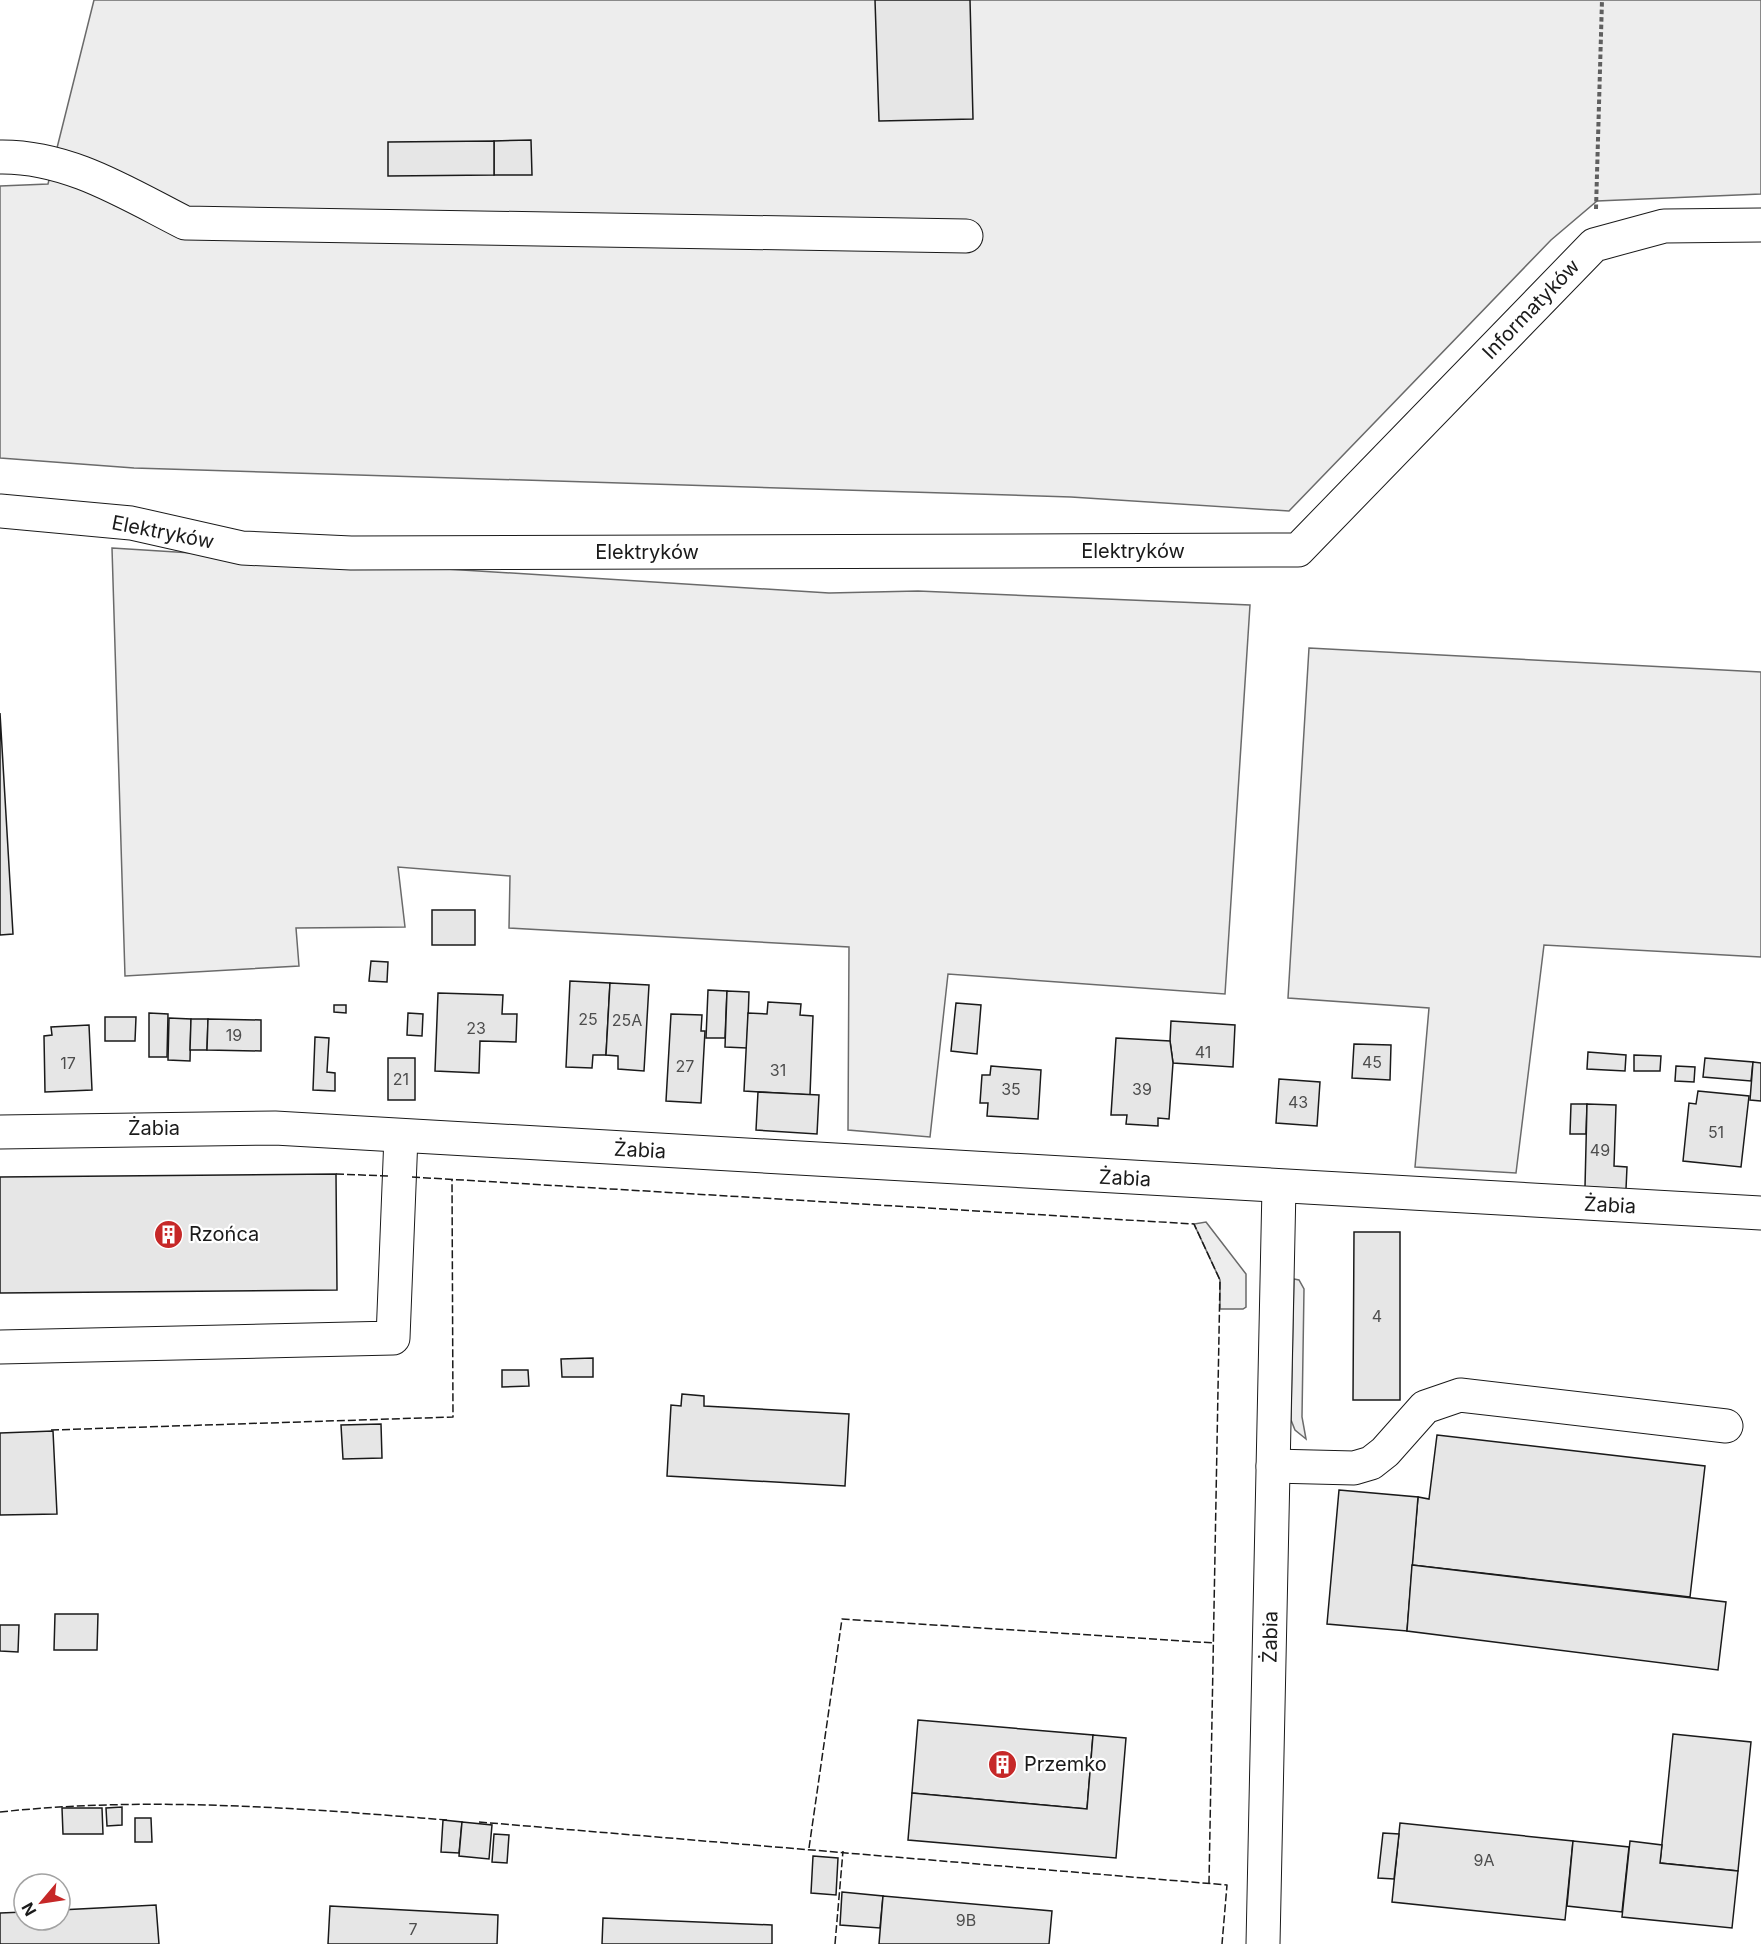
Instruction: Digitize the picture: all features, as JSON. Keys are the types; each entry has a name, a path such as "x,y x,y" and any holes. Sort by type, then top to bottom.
{"street":[{"path":"0,157 30,157 97,178 185,223 966,236"},
{"path":"1594,245 1664,226 1761,225"},
{"name":"Informatyków","path":"1298,550 1594,245"},
{"name":"Elektryków","path":"0,511 131,522 242,548 351,553 1298,550"},
{"name":"Żabia","path":"0,1132 275,1128 1279,1187 1761,1212"},
{"path":"0,1347 393,1338 401,1136"},
{"name":"Żabia","path":"1263,1944 1279,1187"},
{"path":"1273,1466 1354,1468 1371,1463 1425,1407 1460,1395 1726,1426"}],"path":[{"name":"Informatyków","path":"1594,245 1599,156 1602,0"}],"shaded area":[{"path":"94,0 1761,0 1761,194 1597,201 1551,240 1289,511 1071,497 134,468 0,458 0,186 48,184"},
{"path":"112,548 829,593 918,591 1250,605 1225,994 948,974 930,1137 848,1130 849,947 509,928 510,876 398,867 405,927 296,928 299,966 125,976"},
{"path":"1309,648 1761,672 1761,957 1544,945 1516,1173 1415,1167 1429,1008 1288,998"},
{"path":"1206,1222 1246,1274 1246,1307 1243,1309 1220,1309 1220,1280 1194,1224"},
{"path":"1294,1279 1299,1280 1304,1289 1302,1417 1306,1439 1295,1430 1291,1420"}],"building":[{"path":"875,0 970,0 973,119 879,121"},
{"path":"531,140 532,175 494,175 494,141"},
{"path":"494,141 494,175 388,176 388,142"},
{"path":"0,713 13,934 0,935"},
{"path":"432,910 475,910 475,945 432,945"},
{"path":"371,961 388,962 387,982 369,981"},
{"path":"570,981 610,983 606,1055 593,1055 592,1068 566,1067"},
{"path":"610,983 649,985 644,1071 618,1069 618,1056 606,1055"},
{"path":"708,990 727,991 725,1038 706,1038"},
{"path":"727,991 749,992 747,1048 725,1047"},
{"path":"438,993 503,995 502,1014 517,1014 516,1042 480,1041 479,1073 435,1071"},
{"path":"768,1002 801,1004 800,1015 813,1016 810,1095 744,1091 748,1013 767,1014"},
{"path":"956,1003 981,1005 977,1054 951,1051"},
{"path":"334,1005 346,1005 346,1013 334,1012"},
{"path":"149,1013 168,1014 167,1057 149,1057"},
{"path":"408,1013 423,1014 422,1036 407,1035"},
{"path":"671,1014 702,1015 701,1031 705,1031 701,1103 666,1101"},
{"path":"105,1017 136,1017 135,1041 105,1041"},
{"path":"169,1018 191,1019 190,1061 168,1060"},
{"path":"191,1019 208,1019 207,1050 190,1050"},
{"path":"208,1019 261,1020 261,1051 207,1050"},
{"path":"1171,1021 1235,1025 1233,1067 1173,1063 1170,1041"},
{"path":"89,1025 92,1090 45,1092 44,1036 52,1035 51,1027"},
{"path":"315,1037 329,1038 327,1072 335,1073 335,1091 313,1090"},
{"path":"1116,1038 1170,1041 1173,1063 1169,1119 1158,1118 1158,1126 1126,1124 1127,1115 1111,1115"},
{"path":"1354,1044 1391,1045 1390,1080 1352,1078"},
{"path":"1588,1052 1626,1055 1625,1071 1587,1069"},
{"path":"1634,1055 1661,1056 1660,1071 1634,1071"},
{"path":"388,1058 415,1058 415,1100 388,1100"},
{"path":"1705,1058 1753,1062 1751,1081 1703,1077"},
{"path":"1753,1062 1761,1063 1761,1101 1750,1100"},
{"path":"991,1066 1041,1070 1038,1119 987,1116 988,1103 980,1103 982,1075 990,1075"},
{"path":"1676,1066 1695,1067 1694,1082 1675,1081"},
{"path":"1279,1079 1320,1082 1317,1126 1276,1123"},
{"path":"1698,1091 1749,1096 1741,1167 1683,1161 1689,1103 1696,1104"},
{"path":"758,1092 819,1095 817,1134 756,1130"},
{"path":"1571,1104 1587,1104 1586,1134 1570,1134"},
{"path":"1587,1104 1616,1105 1614,1166 1627,1167 1626,1189 1585,1187"},
{"name":"Rzońca","path":"336,1174 337,1290 0,1293 0,1177"},
{"path":"1354,1232 1400,1232 1400,1400 1353,1400"},
{"path":"593,1358 593,1377 562,1377 561,1359"},
{"path":"502,1370 528,1370 529,1386 502,1387"},
{"path":"682,1394 704,1396 704,1406 849,1414 845,1486 667,1476 671,1405 681,1406"},
{"path":"381,1424 382,1458 343,1459 341,1425"},
{"path":"53,1431 57,1514 0,1515 0,1433"},
{"path":"1437,1435 1705,1466 1690,1597 1412,1565 1418,1497 1429,1499"},
{"path":"1339,1490 1418,1497 1407,1631 1327,1624"},
{"path":"1412,1565 1726,1602 1718,1670 1407,1631"},
{"path":"55,1614 98,1614 97,1650 54,1650"},
{"path":"0,1625 19,1625 18,1652 0,1651"},
{"name":"Przemko","path":"918,1720 1093,1735 1087,1809 912,1793"},
{"path":"1673,1734 1751,1742 1738,1871 1660,1863"},
{"path":"1093,1735 1126,1738 1116,1858 908,1840 912,1793 1087,1809"},
{"path":"122,1807 122,1825 107,1826 106,1808"},
{"path":"62,1808 102,1808 103,1834 63,1834"},
{"path":"135,1818 151,1818 152,1842 135,1842"},
{"path":"443,1820 462,1822 459,1853 441,1852"},
{"path":"462,1822 492,1825 489,1859 459,1856"},
{"path":"1400,1823 1573,1841 1565,1920 1392,1902"},
{"path":"1383,1833 1399,1834 1394,1879 1378,1878"},
{"path":"494,1834 509,1835 507,1863 492,1862"},
{"path":"1573,1841 1629,1847 1622,1912 1567,1906"},
{"path":"1630,1841 1662,1845 1660,1863 1738,1871 1732,1928 1622,1917"},
{"path":"813,1856 838,1858 836,1895 811,1893"},
{"path":"842,1892 883,1896 880,1928 840,1925"},
{"path":"883,1896 1052,1911 1049,1944 879,1944"},
{"path":"156,1905 159,1944 0,1944 0,1913 12,1912 12,1932 72,1932 72,1909"},
{"path":"330,1906 498,1915 497,1944 328,1944"},
{"path":"603,1918 772,1925 772,1944 602,1944"}],"fence":[{"path":"336,1174 388,1176"},
{"path":"412,1177 1194,1224 1220,1280 1209,1883"},
{"path":"51,1430 453,1417 452,1179"},
{"path":"809,1848 842,1619 1214,1643"},
{"path":"0,1812 56,1807 168,1804 335,1811 447,1820"},
{"path":"479,1822 1227,1885 1222,1944"},
{"path":"835,1944 843,1851"}],"place":[{"name":"Rzońca","path":"168,1234"},
{"name":"Przemko","path":"1003,1764"}]}
